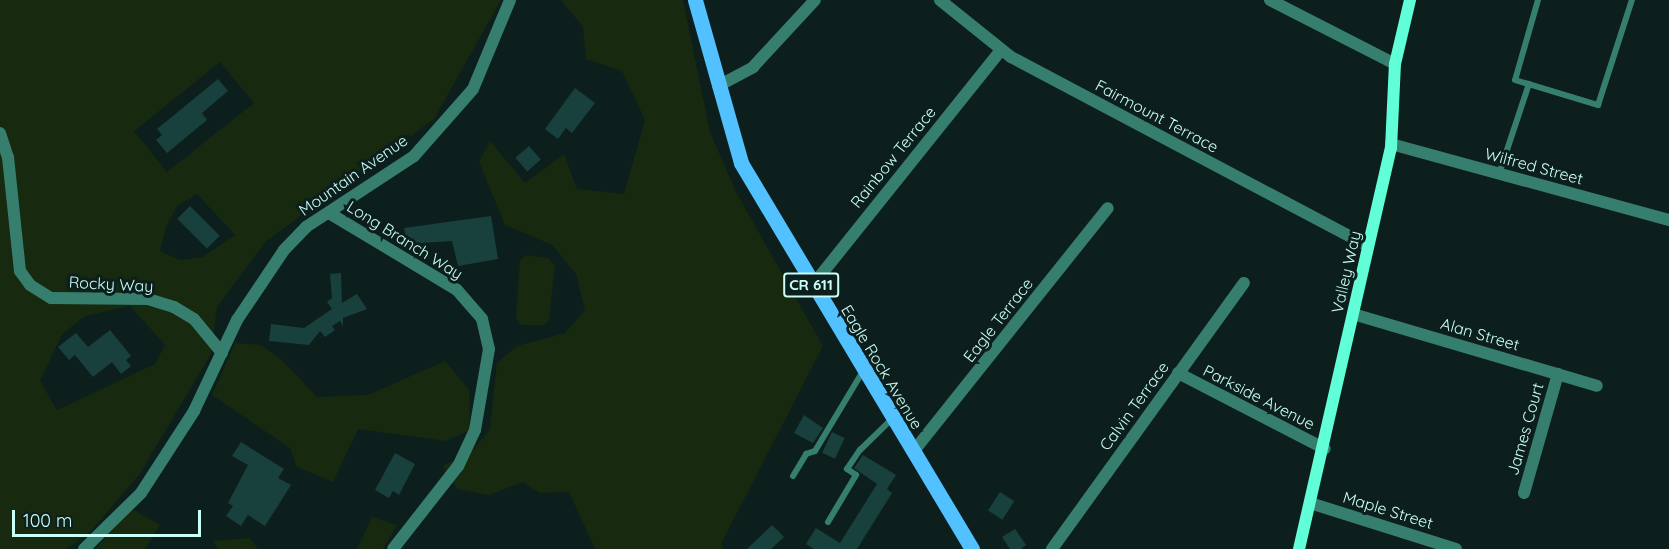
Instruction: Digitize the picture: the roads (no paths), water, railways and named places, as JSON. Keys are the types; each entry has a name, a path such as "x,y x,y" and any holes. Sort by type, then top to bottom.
{"main road":[{"name":"Eagle Rock Avenue","path":"695,0 741,163 812,286 972,549"}],"street":[{"name":"Mountain Avenue","path":"84,549 141,493 194,411 237,320 284,250 329,213 414,156 454,113 473,88 510,0"},
{"path":"718,86 753,67 815,0"},
{"name":"Fairmount Terrace","path":"940,0 1001,50 1368,246"},
{"path":"1270,0 1395,64"},
{"name":"Valley Way","path":"1299,549 1324,449 1391,144 1395,64 1410,0"},
{"name":"Rainbow Terrace","path":"812,286 1001,50"},
{"name":"Rocky Way","path":"0,133 8,158 20,271 30,285 51,298 148,299 174,307 194,319 222,353"},
{"name":"Wilfred Street","path":"1391,144 1669,220"},
{"name":"Eagle Terrace","path":"913,452 1108,208"},
{"name":"Long Branch Way","path":"329,213 457,290 482,318 489,350 475,430 462,457 393,549"},
{"name":"Calvin Terrace","path":"1052,549 1244,283"},
{"name":"Alan Street","path":"1353,314 1597,386"},
{"name":"Parkside Avenue","path":"1178,373 1324,449"},
{"name":"James Court","path":"1524,493 1558,374"},
{"name":"Maple Street","path":"1310,503 1456,549"}],"lane":[{"path":"1538,0 1515,80 1598,105 1632,0"},
{"path":"1498,174 1528,84"},
{"path":"794,476 807,454 815,451 863,370"},
{"path":"828,522 856,475 848,469 860,450 893,419"}]}
